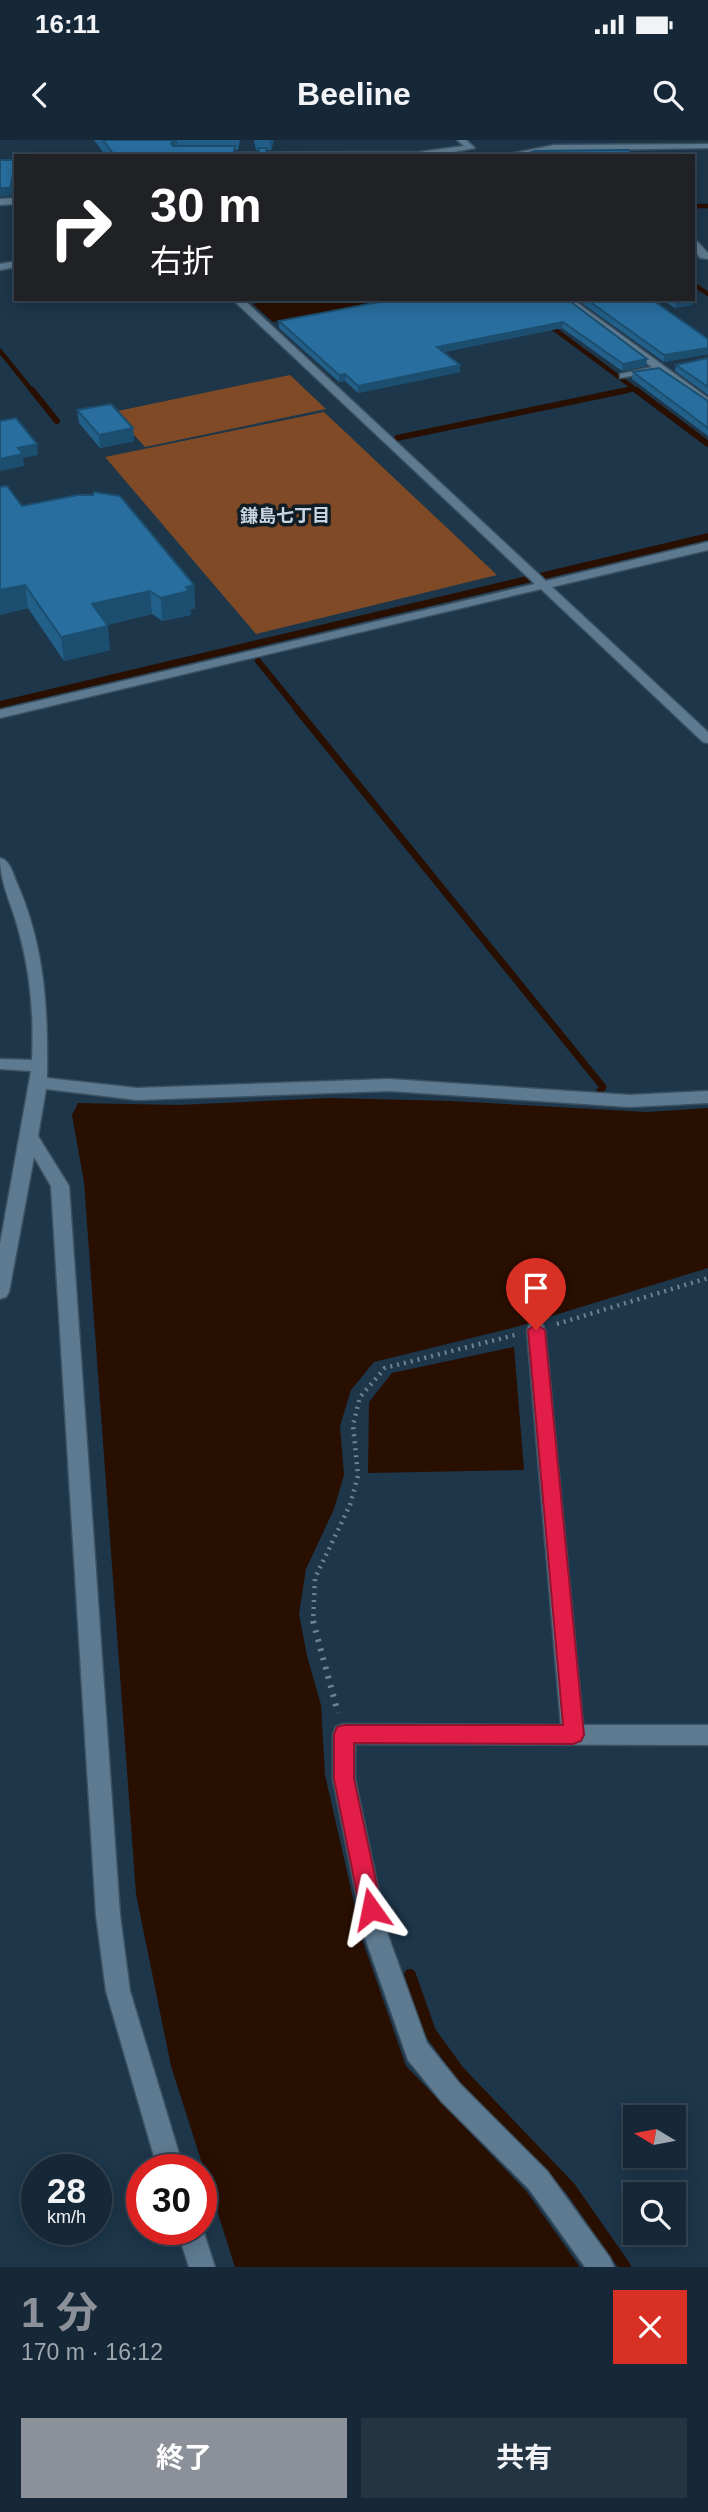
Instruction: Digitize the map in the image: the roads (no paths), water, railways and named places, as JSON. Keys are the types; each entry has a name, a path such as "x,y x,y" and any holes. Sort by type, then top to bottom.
{"street":[{"path":"190,154 208,151 279,154 282,140"},
{"path":"432,154 471,148 461,140"},
{"path":"516,154 543,149 708,146"},
{"path":"695,243 706,258"},
{"path":"239,301 708,740"},
{"path":"568,301 708,403"},
{"path":"624,376 672,366"},
{"path":"0,714 708,546"},
{"path":"0,862 18,896 31,951 40,1010 39,1074 0,1292"},
{"path":"0,1063 39,1074 137,1094 389,1085 630,1101 708,1097"},
{"path":"29,1136 61,1186 100,1817 118,1992 166,2154"},
{"path":"536,1330 573,1735"},
{"path":"601,2267 538,2180 451,2093 417,2051 376,1936 344,1779 344,1734 708,1735"},
{"path":"195,2245 202,2267"}],"waterway":[{"path":"695,206 708,206"},
{"path":"695,285 708,294"},
{"path":"546,323 639,392"},
{"path":"0,351 33,392"},
{"path":"619,392 634,389"},
{"path":"32,390 57,421"},
{"path":"397,438 628,390"},
{"path":"636,390 708,444"},
{"path":"258,661 298,710"},
{"path":"296,708 603,1087 600,1091"},
{"path":"410,1975 430,2032 459,2072 570,2188 625,2267"}],"district":[{"name":"鎌島七丁目","path":"285,516"}]}
